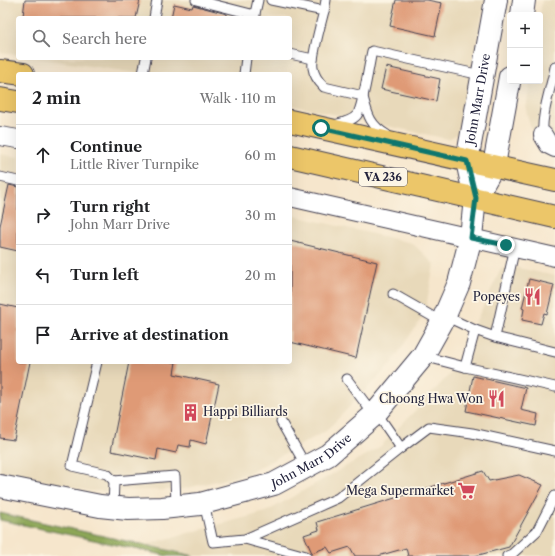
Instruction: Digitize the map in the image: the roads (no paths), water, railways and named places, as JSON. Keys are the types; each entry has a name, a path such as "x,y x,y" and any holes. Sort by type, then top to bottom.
{"main road":[{"path":"0,71 16,73"},
{"path":"0,99 16,102"},
{"path":"292,121 555,180"},
{"name":"VA 236","path":"292,156 555,217"}],"street":[{"name":"John Marr Drive","path":"0,486 113,508 128,509 204,503 274,484 328,455 375,414 423,356 443,319 459,283 471,238 476,198 467,161 481,75 496,0"},
{"path":"522,12 524,0"},
{"name":"John Marr Drive","path":"476,198 494,166 509,84"},
{"path":"0,136 16,139"},
{"path":"292,197 555,257"}],"lane":[{"path":"154,16 157,0"},
{"path":"196,0 254,16 258,0"},
{"path":"272,0 324,11"},
{"path":"326,0 314,59 314,74 324,87 363,96"},
{"path":"321,128 341,124 354,117 359,111 372,51 481,75"},
{"path":"292,54 314,59"},
{"path":"143,72 146,60"},
{"path":"243,72 246,60"},
{"path":"549,142 542,129 555,67"},
{"path":"363,96 369,118 373,125 380,131 408,147"},
{"path":"0,177 16,181"},
{"path":"495,337 515,247"},
{"path":"393,294 443,319 495,337 555,352"},
{"path":"465,367 475,330"},
{"path":"423,356 555,387"},
{"path":"97,364 72,466 84,470 107,474 114,481 113,508"},
{"path":"347,379 401,448"},
{"path":"281,422 306,467"},
{"path":"204,503 213,542 245,539 338,498 429,427 472,433 555,451"},
{"path":"114,481 174,476 176,506"},
{"path":"507,556 512,554 537,531 555,496"},
{"path":"245,539 306,556"}],"place":[{"name":"Popeyes","path":"533,297"},
{"name":"Choong Hwa Won","path":"496,399"},
{"name":"Happi Billiards","path":"190,412"},
{"name":"Mega Supermarket","path":"467,491"}]}
